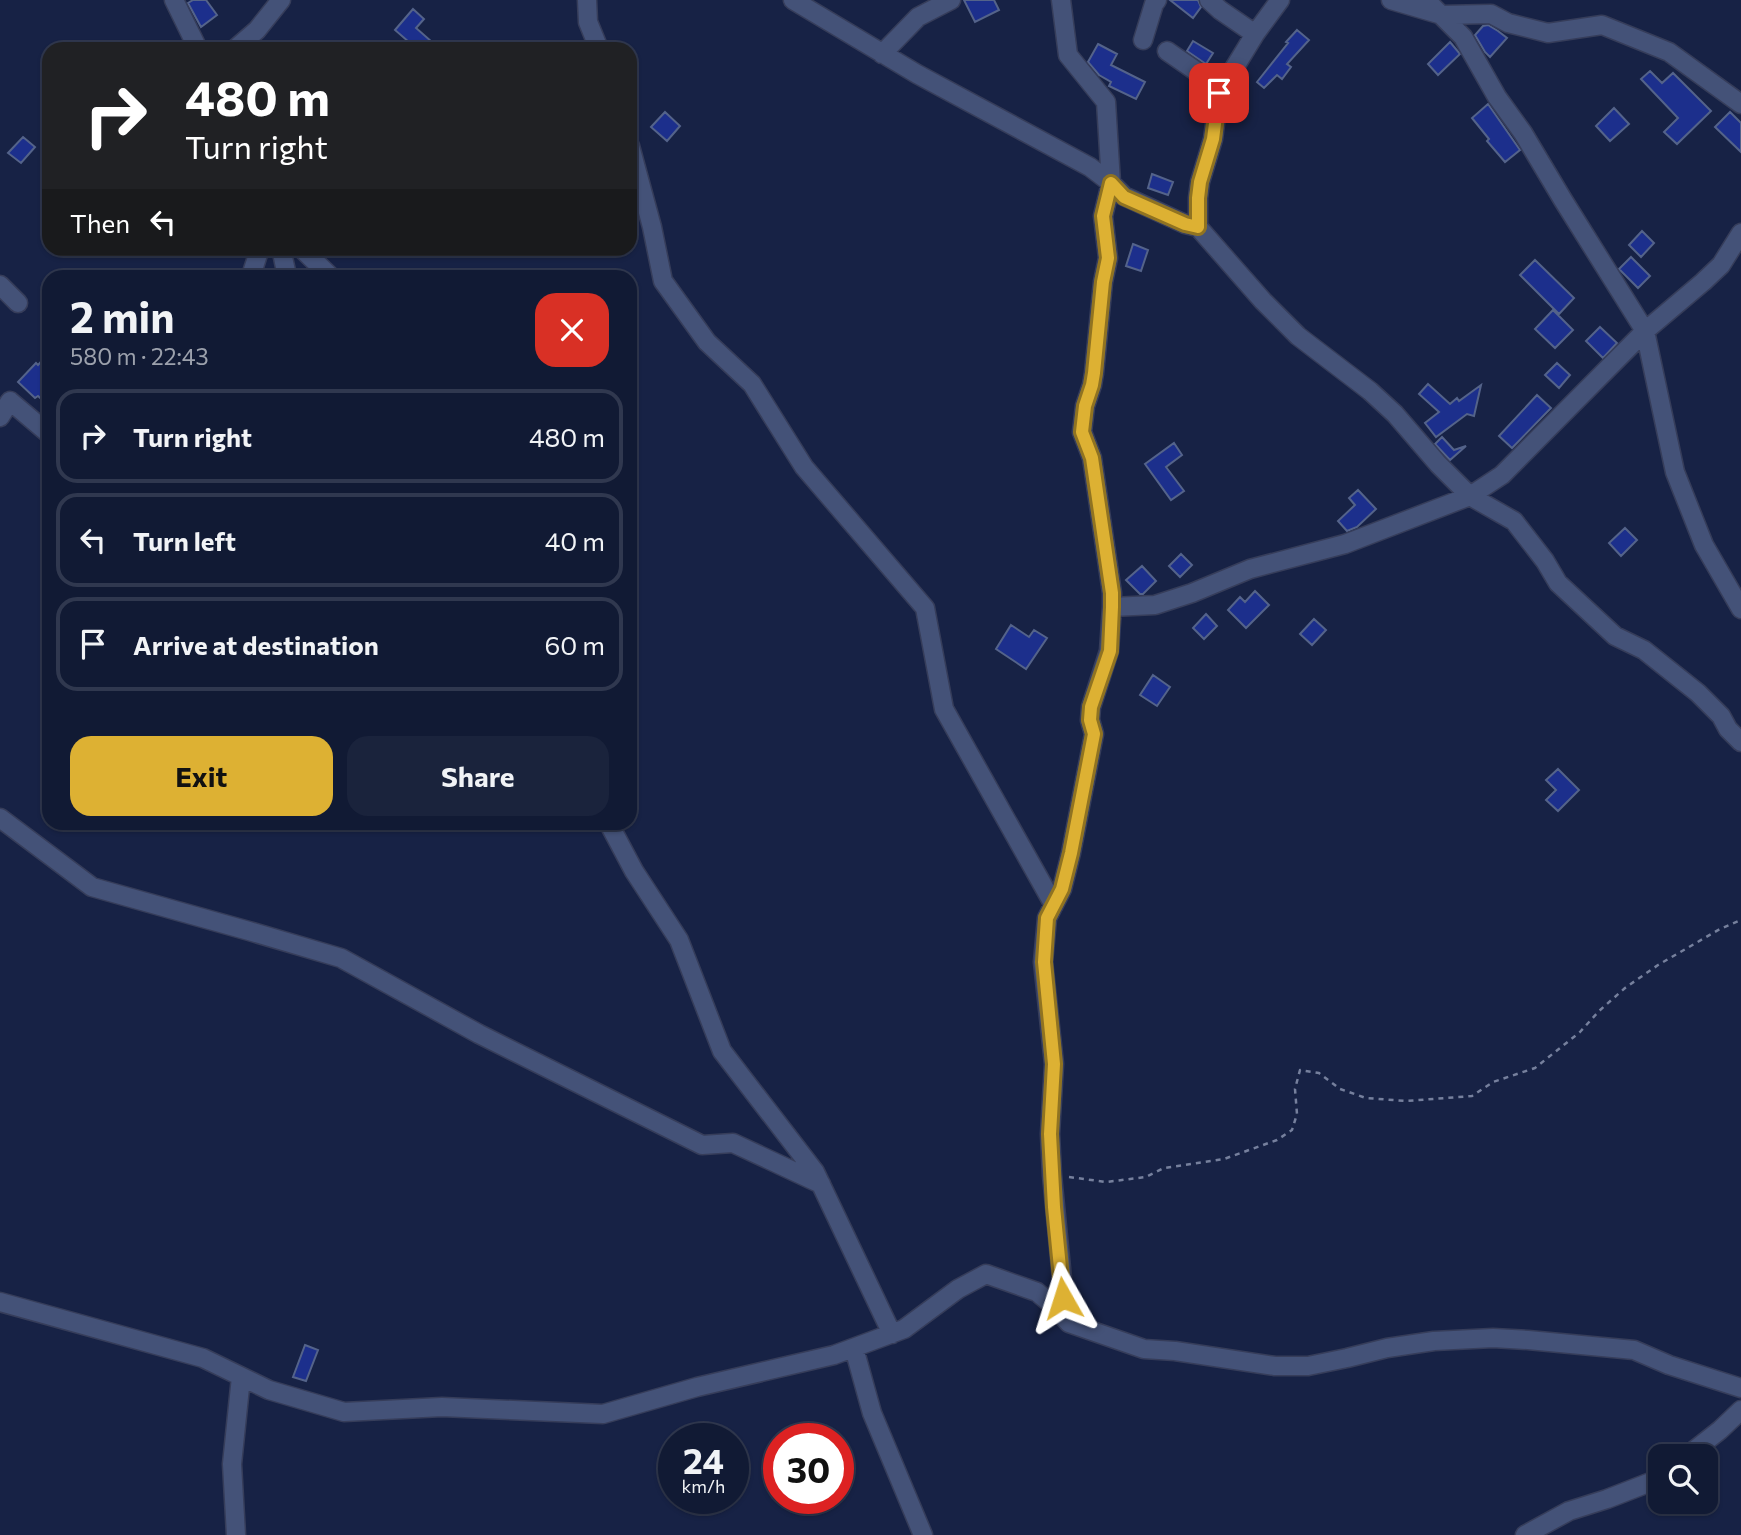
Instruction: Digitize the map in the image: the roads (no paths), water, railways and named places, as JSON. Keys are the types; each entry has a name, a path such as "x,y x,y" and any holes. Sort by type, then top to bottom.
{"street":[{"path":"174,0 195,42"},
{"path":"243,42 257,30 281,0"},
{"path":"587,0 588,22 596,42"},
{"path":"793,0 882,54 1090,167 1124,197 1185,224 1198,227 1263,301 1298,336 1395,414 1470,496 1514,521 1545,561 1558,583 1615,636 1644,650 1698,693 1721,716 1728,729 1741,742"},
{"path":"882,54 918,17 951,0"},
{"path":"1061,0 1068,55 1106,102 1111,183 1103,216 1108,258 1094,373 1085,406 1082,432 1092,458 1112,593 1110,651 1091,707 1090,720 1094,734 1062,889 1047,918 1044,962 1054,1064 1050,1134 1052,1175 1066,1321"},
{"path":"1209,0 1255,34"},
{"path":"1198,227 1200,182 1213,139 1222,89 1255,34 1280,0"},
{"path":"1391,0 1442,15 1491,14 1508,23 1548,33 1602,25 1669,52 1741,104"},
{"path":"1426,0 1463,37 1497,97 1523,133 1646,331 1675,472 1704,545 1741,609"},
{"path":"1143,40 1153,1"},
{"path":"1167,51 1222,89"},
{"path":"637,172 663,281 707,342 752,384 804,467 925,608 944,709 1054,905"},
{"path":"1112,607 1155,605 1251,569 1345,544 1470,496 1503,475 1646,331 1721,265 1741,233"},
{"path":"309,256 324,270"},
{"path":"0,285 18,303"},
{"path":"0,416 10,401 42,428"},
{"path":"0,818 92,887 341,958 479,1034 702,1145 733,1143 821,1184"},
{"path":"612,830 634,871 679,940 722,1051 815,1172 892,1334"},
{"path":"0,1302 203,1358 269,1390 344,1412 442,1407 603,1414 697,1387 834,1356 904,1329 958,1289 986,1274 1037,1292 1056,1308 1066,1321 1144,1349 1275,1366 1308,1366 1387,1348 1434,1341 1493,1338 1634,1350 1669,1365 1741,1388"},
{"path":"854,1348 872,1413 923,1535"},
{"path":"236,1535 232,1464 241,1377"},
{"path":"1702,1444 1741,1410"},
{"path":"1525,1535 1569,1511 1648,1483"}]}
